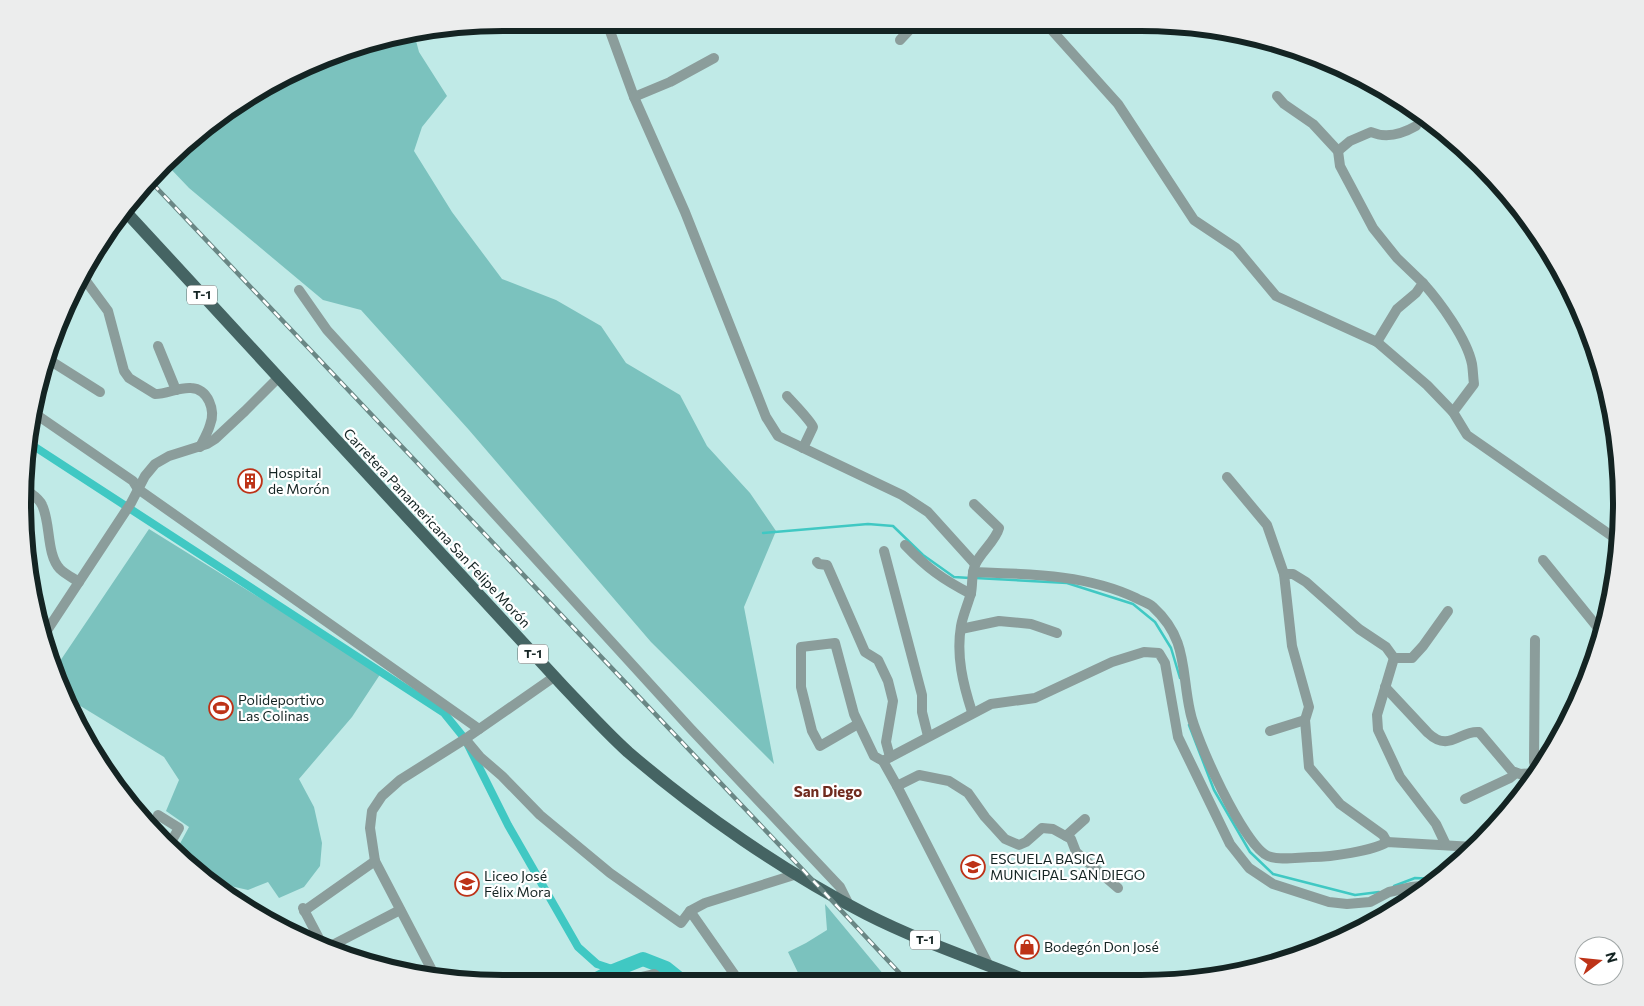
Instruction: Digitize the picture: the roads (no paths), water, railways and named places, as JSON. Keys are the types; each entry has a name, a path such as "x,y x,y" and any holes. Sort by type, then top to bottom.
{"main road":[{"name":"Carretera Panamericana San Felipe Morón","path":"129,216 554,677 627,751 680,794 760,852 849,905"},
{"name":"T-1","path":"849,905 867,915 923,939 1013,975"}],"street":[{"path":"610,31 634,97 685,212 766,418 778,436 878,483 928,512 974,571 1039,574 1090,583 1120,591 1152,606 1175,633 1183,660 1190,712 1212,770 1239,823 1262,853 1270,857 1319,857 1381,846 1386,842 1465,846"},
{"path":"900,40 908,31"},
{"path":"1052,31 1118,104 1194,220 1236,248 1276,296 1377,342 1427,385 1454,412 1467,436 1612,536"},
{"path":"634,97 670,82 714,58"},
{"path":"1278,96 1284,104 1313,124 1338,150 1340,166 1373,228 1397,258 1423,283 1438,301 1464,343 1472,363 1474,384 1454,412"},
{"path":"1338,150 1350,141 1371,132 1380,136 1402,134 1416,126"},
{"path":"86,282 108,311 122,366 129,378 155,394 189,388 200,390 208,399 212,414 211,423 200,446"},
{"path":"1377,342 1397,308 1416,293 1423,283"},
{"path":"299,290 327,330 690,728 840,888 849,905"},
{"path":"158,346 176,390"},
{"path":"53,362 100,392"},
{"path":"48,628 132,503 145,476 155,464 169,456 200,446 214,439 278,378"},
{"path":"787,396 805,418 811,422 813,427 804,448"},
{"path":"39,416 133,482 138,489 479,729"},
{"path":"1227,477 1267,525 1284,574 1292,646 1308,707 1305,720 1309,767 1340,804 1383,835 1386,842"},
{"path":"31,494 42,505 47,522 53,559 60,569 79,582"},
{"path":"972,712 964,686 960,661 961,629 974,571 984,548 997,534 999,528 974,504"},
{"path":"905,545 920,561 944,580 971,591"},
{"path":"884,551 922,695 922,712 928,736"},
{"path":"1543,560 1597,626"},
{"path":"818,562 819,564 827,565 865,652 878,660 888,682 893,701 886,742 886,759 897,786 989,966"},
{"path":"1284,574 1293,574 1306,582 1359,629 1386,647 1394,658"},
{"path":"1394,658 1412,658 1448,611"},
{"path":"961,629 1000,621 1031,624 1057,633"},
{"path":"1534,763 1535,640"},
{"path":"858,724 820,746 812,731 801,686 801,647 835,643 858,724 874,756 886,759 972,712 991,704 1035,698 1112,662 1144,652 1158,653 1165,663 1178,737 1230,844 1249,868 1272,884 1330,902 1347,904 1370,902 1389,892 1415,887"},
{"path":"1394,658 1378,715 1378,730 1400,776 1436,824 1446,845"},
{"path":"431,969 375,861 370,828 372,811 382,796 400,780 465,739 554,677"},
{"path":"1385,686 1432,736 1446,741 1473,732 1479,732 1509,769 1516,773 1527,773"},
{"path":"1270,731 1305,720"},
{"path":"465,739 480,757 502,776 540,815 610,872 681,923 690,911 706,903 797,874"},
{"path":"1465,799 1510,778 1516,773"},
{"path":"897,786 919,775 949,781 968,793 1005,839 1018,844 1026,842 1042,828 1053,828 1071,839 1076,852 1118,888"},
{"path":"158,815 179,828 172,840"},
{"path":"1066,836 1085,819"},
{"path":"318,937 304,910 375,861"},
{"path":"333,943 400,910"},
{"path":"690,911 735,975"}],"waterway":[{"path":"34,447 444,713 465,739 508,825 578,947 597,964 615,970"},
{"path":"763,533 868,524 893,526 923,555 954,577 970,578"},
{"path":"975,578 1067,583 1133,604 1155,622 1171,648 1180,678"},
{"path":"1189,725 1214,790 1250,852 1273,874 1355,895 1379,892"},
{"path":"1394,886 1415,878 1426,878"},
{"path":"604,975 643,959 666,968 675,975"}],"railway":[{"path":"154,185 901,975"}],"place":[{"name":"Hospital de Morón","path":"250,481"},
{"name":"Polideportivo Las Colinas","path":"221,708"},
{"name":"ESCUELA BASICA MUNICIPAL SAN DIEGO","path":"973,867"},
{"name":"Liceo José Félix Mora","path":"467,884"},
{"name":"Bodegón Don José","path":"1027,947"}],"district":[{"name":"San Diego","path":"828,792"}]}
